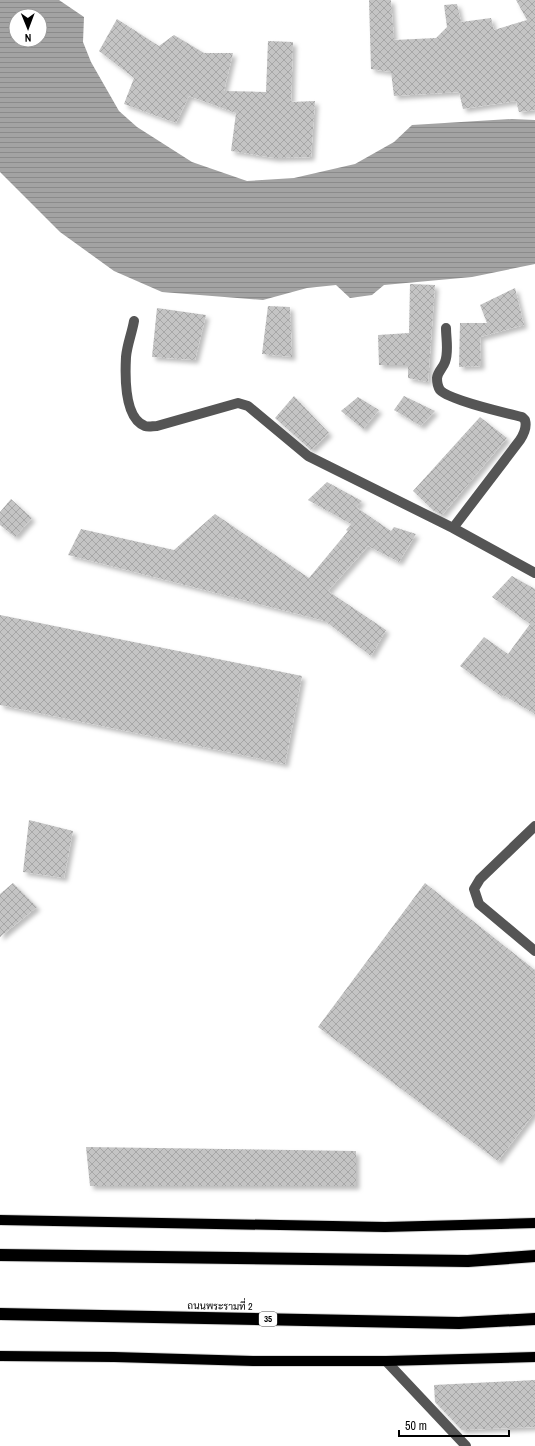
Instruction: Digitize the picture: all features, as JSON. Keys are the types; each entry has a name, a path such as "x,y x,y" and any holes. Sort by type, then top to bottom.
{"highway":[{"path":"0,1255 468,1261 535,1256"},
{"name":"ถนนพระรามที่ 2","path":"0,1314 459,1323 535,1318"}],"main road":[{"path":"0,1220 385,1227 535,1223"},
{"path":"0,1356 114,1356 253,1361 386,1361 535,1357"}],"street":[{"path":"134,321 126,356 129,409 135,419 145,426 157,426 238,403 248,406 308,456 453,528 535,573"},
{"path":"446,328 447,352 445,362 439,370 438,375 438,385 440,390 445,394 460,400 522,417 526,424 524,433 520,440 453,528"},
{"path":"535,826 480,879 474,889 479,904 535,951"},
{"path":"386,1361 466,1446"}],"shaded area":[{"path":"0,0 59,0 84,17 83,42 91,62 119,111 137,127 192,162 247,181 294,178 355,164 394,142 412,125 512,119 535,120 535,264 472,277 384,285 372,295 350,298 336,285 307,288 263,300 162,292 114,271 60,232 0,172"}],"building":[{"path":"369,0 391,0 394,40 436,38 447,27 444,5 457,4 461,22 491,18 494,30 527,20 516,0 535,0 535,110 519,112 516,101 463,109 459,92 394,96 391,72 371,69"},
{"path":"117,19 159,46 174,35 204,53 233,53 224,91 266,92 268,41 293,42 291,102 315,101 311,157 275,158 231,151 236,113 189,96 176,123 124,104 134,78 99,51"},
{"path":"410,284 435,285 428,382 408,378 408,365 379,365 378,335 409,333"},
{"path":"515,288 524,325 480,337 481,366 459,367 460,323 487,323 480,305"},
{"path":"268,306 290,307 292,357 262,354"},
{"path":"157,308 206,315 195,360 152,357"},
{"path":"294,396 329,433 311,450 275,418"},
{"path":"404,396 435,411 421,426 394,410"},
{"path":"358,397 379,410 363,429 341,411"},
{"path":"480,417 507,438 442,515 434,511 413,491"},
{"path":"327,482 362,501 356,507 391,531 394,527 416,534 399,562 368,546 328,591 386,630 371,656 325,621 68,555 81,529 174,550 215,514 309,578 348,531 346,530 351,524 308,500"},
{"path":"11,499 32,518 15,537 0,525 0,512"},
{"path":"512,576 535,589 535,714 503,695 502,697 460,666 484,637 508,654 530,624 492,597"},
{"path":"0,615 302,676 285,764 0,705"},
{"path":"29,820 73,831 64,878 23,872"},
{"path":"13,883 37,907 0,937 0,894"},
{"path":"425,883 535,970 535,1112 498,1161 318,1027"},
{"path":"86,1147 356,1151 356,1186 90,1186"},
{"path":"535,1380 535,1427 462,1430 435,1402 434,1385"}]}
